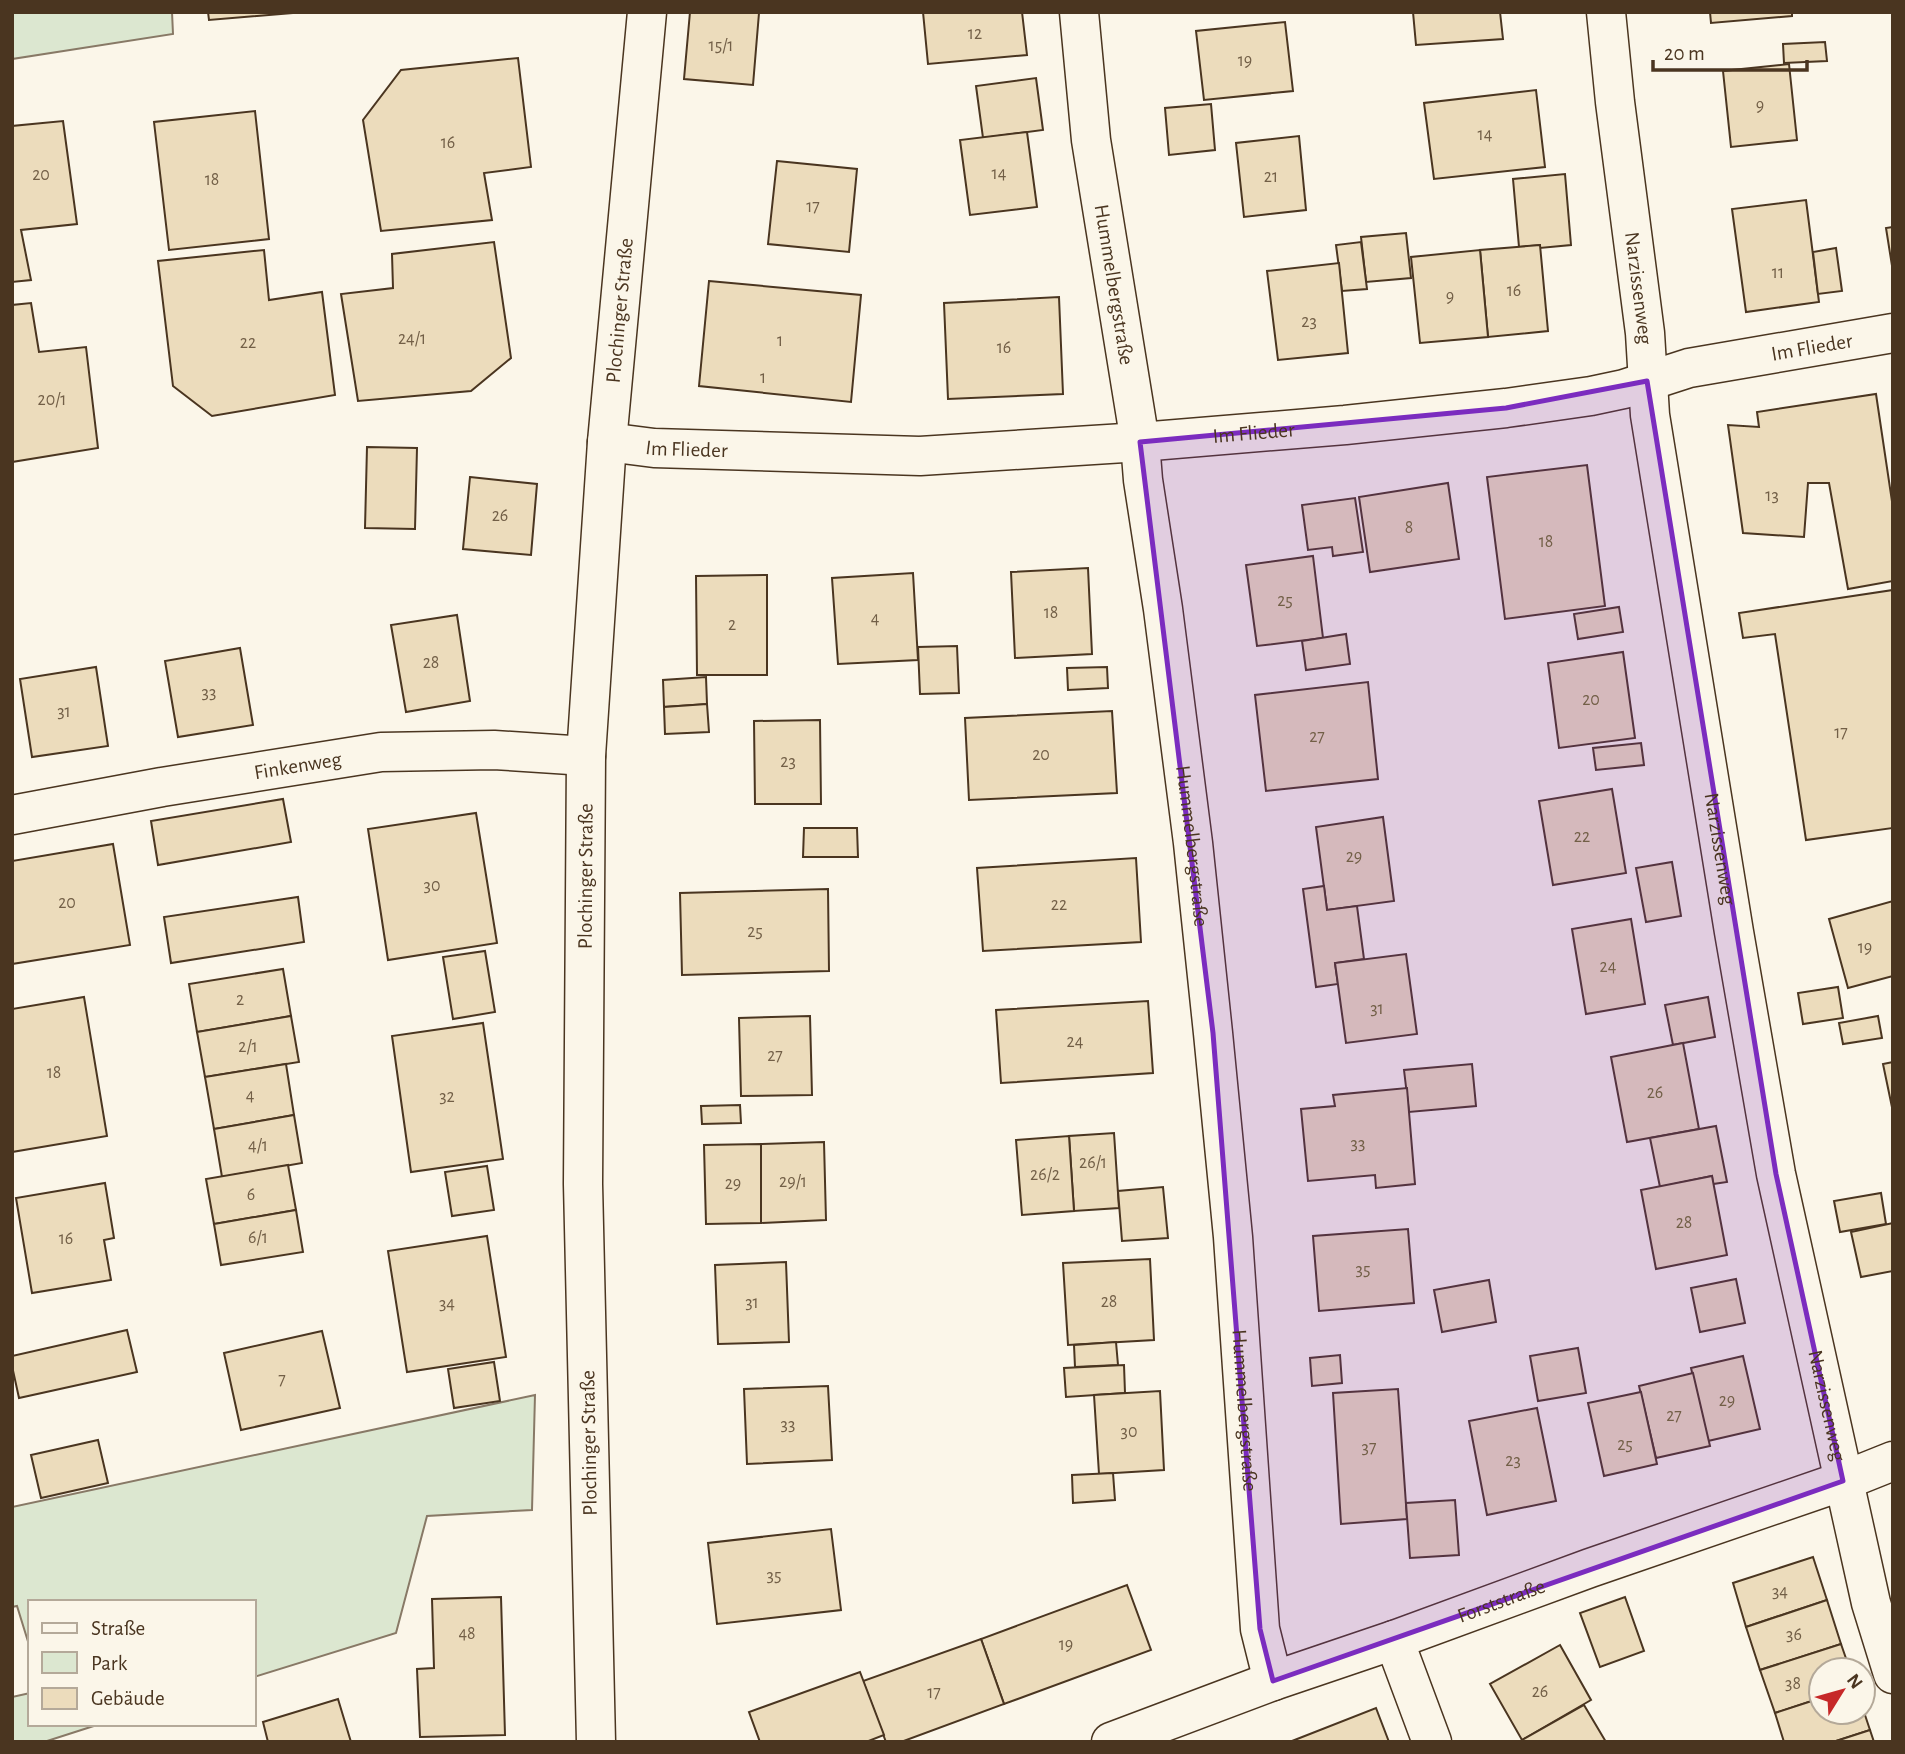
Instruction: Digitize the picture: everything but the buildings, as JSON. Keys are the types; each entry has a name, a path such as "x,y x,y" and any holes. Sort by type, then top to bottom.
{"street":[{"name":"Plochinger Straße","path":"596,1742 583,1184 586,756 607,442 647,12"},
{"name":"Hummelbergstraße","path":"1079,12 1091,139 1140,442 1193,843 1233,1237 1260,1629 1273,1681"},
{"name":"Narzissenweg","path":"1606,12 1645,333 1654,441 1736,946 1776,1174 1871,1603 1893,1674"},
{"name":"Im Flieder","path":"607,442 654,448 920,456 1345,425 1591,396 1689,369 1893,333"},
{"name":"Finkenweg","path":"12,815 381,752 494,750 586,756"},
{"name":"Forststraße","path":"1111,1742 1273,1681 1843,1481 1893,1461"},
{"path":"1394,1640 1432,1742"}],"highlighted area":[{"path":"1647,381 1776,1174 1843,1481 1273,1681 1260,1629 1213,1033 1140,442 1506,408"}],"green space":[{"path":"12,12 172,12 173,34 12,59"},
{"path":"535,1395 532,1510 427,1516 396,1633 256,1676 256,1600 28,1600 28,1642 17,1606 12,1607 12,1507"},
{"path":"28,1693 28,1726 94,1726 44,1742 12,1742 12,1697"}]}
